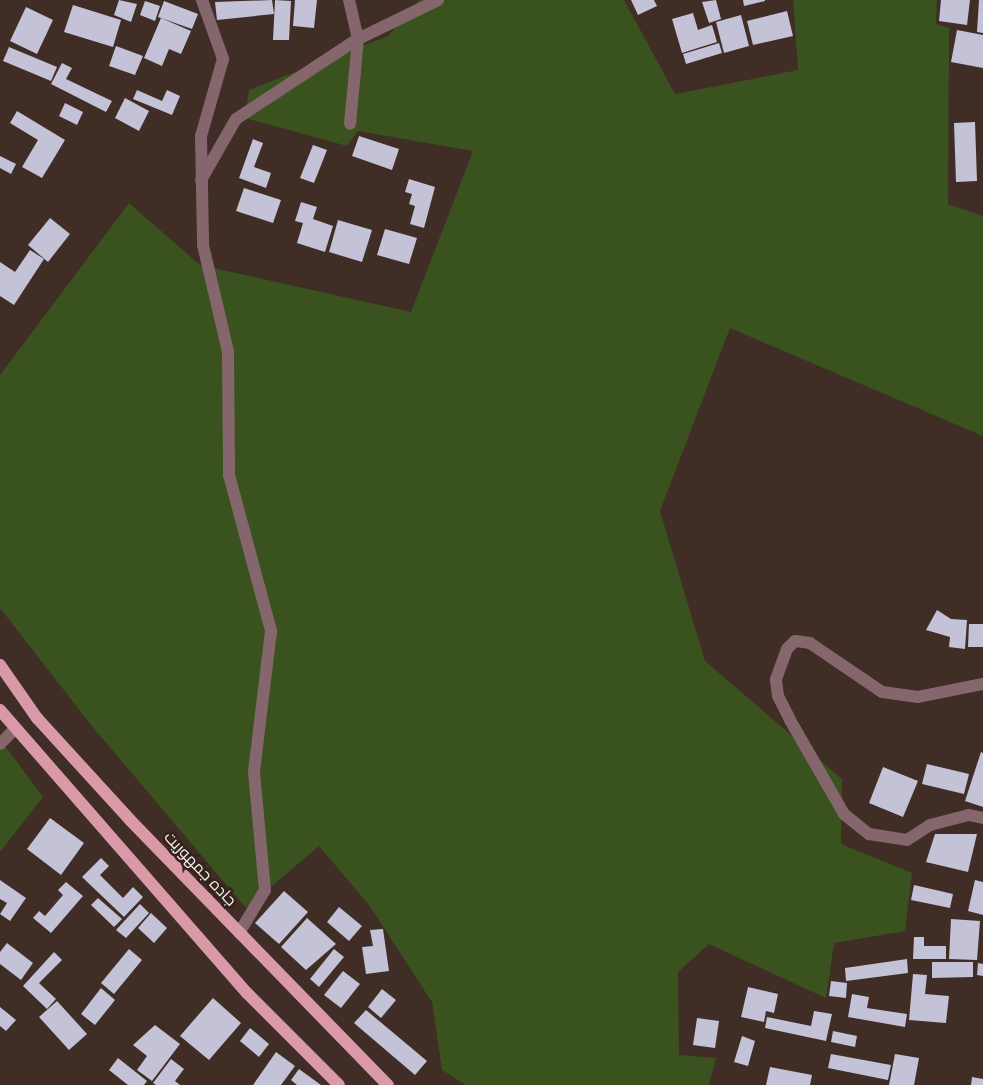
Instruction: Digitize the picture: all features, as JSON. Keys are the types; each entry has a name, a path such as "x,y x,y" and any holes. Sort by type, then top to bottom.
{"main road":[{"name":"جاده جمهوریت","path":"0,665 37,718 239,933 388,1085"},
{"path":"0,710 14,730 247,993 339,1085"}],"street":[{"path":"202,0 223,59 201,136 203,245 228,352 229,475 270,630 254,772 265,890 239,933"},
{"path":"349,0 358,39 350,124"},
{"path":"201,181 236,120 358,39 438,0"},
{"path":"983,684 918,697 882,692 810,643 795,641 784,656 776,680 790,720 844,814 869,834 907,840 930,825 969,814 983,818"},
{"path":"0,744 14,730"}],"green space":[{"path":"419,0 624,0 675,94 798,70 793,0 937,0 936,24 949,28 948,204 983,216 983,436 730,328 660,511 705,661 842,779 841,844 912,873 905,931 834,943 826,998 709,944 678,972 679,1055 716,1058 709,1085 466,1085 442,1070 432,1002 369,905 319,846 246,908 91,725 0,608 0,375 129,203 200,265 411,312 473,151 358,131 347,146 245,118 249,90 388,36"},
{"path":"0,739 43,797 0,852"}],"building":[{"path":"119,0 137,4 131,22 114,15"},
{"path":"272,0 274,14 217,20 215,2"},
{"path":"275,0 291,1 289,40 273,40"},
{"path":"295,0 317,0 314,28 293,26"},
{"path":"631,0 654,0 657,6 638,15"},
{"path":"716,0 721,19 709,23 702,2"},
{"path":"743,0 765,0 765,1 744,6"},
{"path":"941,0 970,0 967,25 939,21"},
{"path":"979,0 983,0 983,33 977,32"},
{"path":"145,1 160,6 155,21 140,15"},
{"path":"164,1 198,14 192,29 158,17"},
{"path":"73,5 121,20 113,47 64,32"},
{"path":"26,7 53,20 37,54 10,41"},
{"path":"787,11 793,36 753,45 747,21"},
{"path":"693,13 698,30 712,25 717,42 682,53 672,19"},
{"path":"741,15 749,46 724,53 716,22"},
{"path":"161,18 191,31 181,54 169,49 162,66 144,58"},
{"path":"957,30 983,35 983,68 951,62"},
{"path":"719,43 722,53 686,64 683,54"},
{"path":"116,46 143,56 135,75 109,66"},
{"path":"9,47 57,67 51,81 3,61"},
{"path":"62,63 72,68 66,79 112,101 106,112 51,84"},
{"path":"137,90 162,101 167,90 180,96 172,115 133,99"},
{"path":"125,98 149,111 139,131 115,118"},
{"path":"65,103 83,112 77,125 59,116"},
{"path":"17,111 65,140 42,178 22,167 38,140 10,123"},
{"path":"975,122 977,181 956,182 954,123"},
{"path":"359,136 399,149 392,170 352,156"},
{"path":"253,139 263,143 254,167 271,173 266,188 239,178"},
{"path":"313,145 327,150 314,183 300,178"},
{"path":"0,156 16,164 11,174 0,168"},
{"path":"409,179 435,187 424,228 410,224 415,206 409,204 412,194 405,192"},
{"path":"244,188 281,200 273,223 236,211"},
{"path":"301,202 317,207 313,219 333,226 325,252 297,243 303,223 295,221"},
{"path":"50,218 70,234 48,262 28,245"},
{"path":"338,220 372,230 362,262 329,252"},
{"path":"385,229 417,238 409,264 377,255"},
{"path":"30,250 44,259 14,305 0,296 0,262 15,272"},
{"path":"937,610 951,619 967,620 965,649 949,647 950,637 926,630"},
{"path":"969,624 983,624 983,647 968,647"},
{"path":"981,752 983,753 983,807 965,801"},
{"path":"927,764 969,774 964,794 922,784"},
{"path":"883,767 918,781 903,817 869,803"},
{"path":"50,818 84,843 61,875 27,849"},
{"path":"935,834 977,834 968,872 926,862"},
{"path":"101,858 109,866 100,875 123,898 133,887 143,897 124,917 82,877"},
{"path":"0,880 26,898 10,921 0,914 7,903 0,899"},
{"path":"975,880 983,882 983,915 968,911"},
{"path":"66,882 83,896 51,933 33,918 39,911 45,916 63,895 58,890"},
{"path":"914,885 953,894 950,908 911,900"},
{"path":"284,891 308,912 279,944 255,923"},
{"path":"98,898 122,919 114,927 91,905"},
{"path":"140,904 149,913 126,938 116,930"},
{"path":"339,907 362,926 349,941 327,922"},
{"path":"151,913 167,928 154,943 138,928"},
{"path":"307,918 336,944 306,970 281,947"},
{"path":"951,919 980,921 977,960 949,959"},
{"path":"383,929 389,971 366,974 362,947 373,946 370,930"},
{"path":"914,937 924,937 924,946 946,946 946,959 913,959"},
{"path":"7,943 33,963 21,980 0,964 0,952"},
{"path":"129,949 142,960 114,994 101,983"},
{"path":"334,949 344,957 319,987 310,979"},
{"path":"54,952 62,960 39,983 56,999 47,1009 23,986"},
{"path":"907,959 908,973 846,981 845,968"},
{"path":"932,962 973,962 973,977 932,978"},
{"path":"978,963 983,964 983,976 977,975"},
{"path":"343,971 360,984 341,1008 324,995"},
{"path":"913,974 927,975 925,994 949,996 946,1023 909,1020"},
{"path":"831,981 847,983 846,998 829,996"},
{"path":"748,987 778,994 774,1013 766,1011 764,1022 741,1017"},
{"path":"101,988 115,1000 95,1025 81,1014"},
{"path":"382,989 396,1000 381,1018 368,1007"},
{"path":"852,994 869,997 867,1008 907,1014 905,1027 848,1017"},
{"path":"213,998 241,1023 209,1060 180,1036"},
{"path":"57,1001 87,1034 69,1050 39,1017"},
{"path":"0,1007 16,1020 6,1031 0,1026"},
{"path":"366,1010 427,1061 415,1075 354,1023"},
{"path":"814,1011 832,1014 826,1041 765,1028 767,1017 811,1026"},
{"path":"697,1018 719,1021 715,1048 693,1045"},
{"path":"155,1025 180,1044 152,1081 137,1070 147,1056 133,1045"},
{"path":"250,1028 269,1044 259,1057 240,1041"},
{"path":"833,1031 857,1036 855,1047 831,1042"},
{"path":"742,1036 755,1041 748,1066 734,1062"},
{"path":"276,1052 295,1066 281,1085 253,1085"},
{"path":"831,1054 891,1065 888,1080 828,1068"},
{"path":"895,1054 919,1058 914,1085 889,1085"},
{"path":"118,1058 147,1081 144,1085 128,1085 109,1070"},
{"path":"171,1059 184,1069 175,1081 180,1085 156,1085 153,1083"},
{"path":"770,1067 812,1075 810,1085 766,1085"},
{"path":"299,1069 321,1085 297,1085 291,1080"},
{"path":"972,1077 983,1079 983,1085 971,1085"}]}
